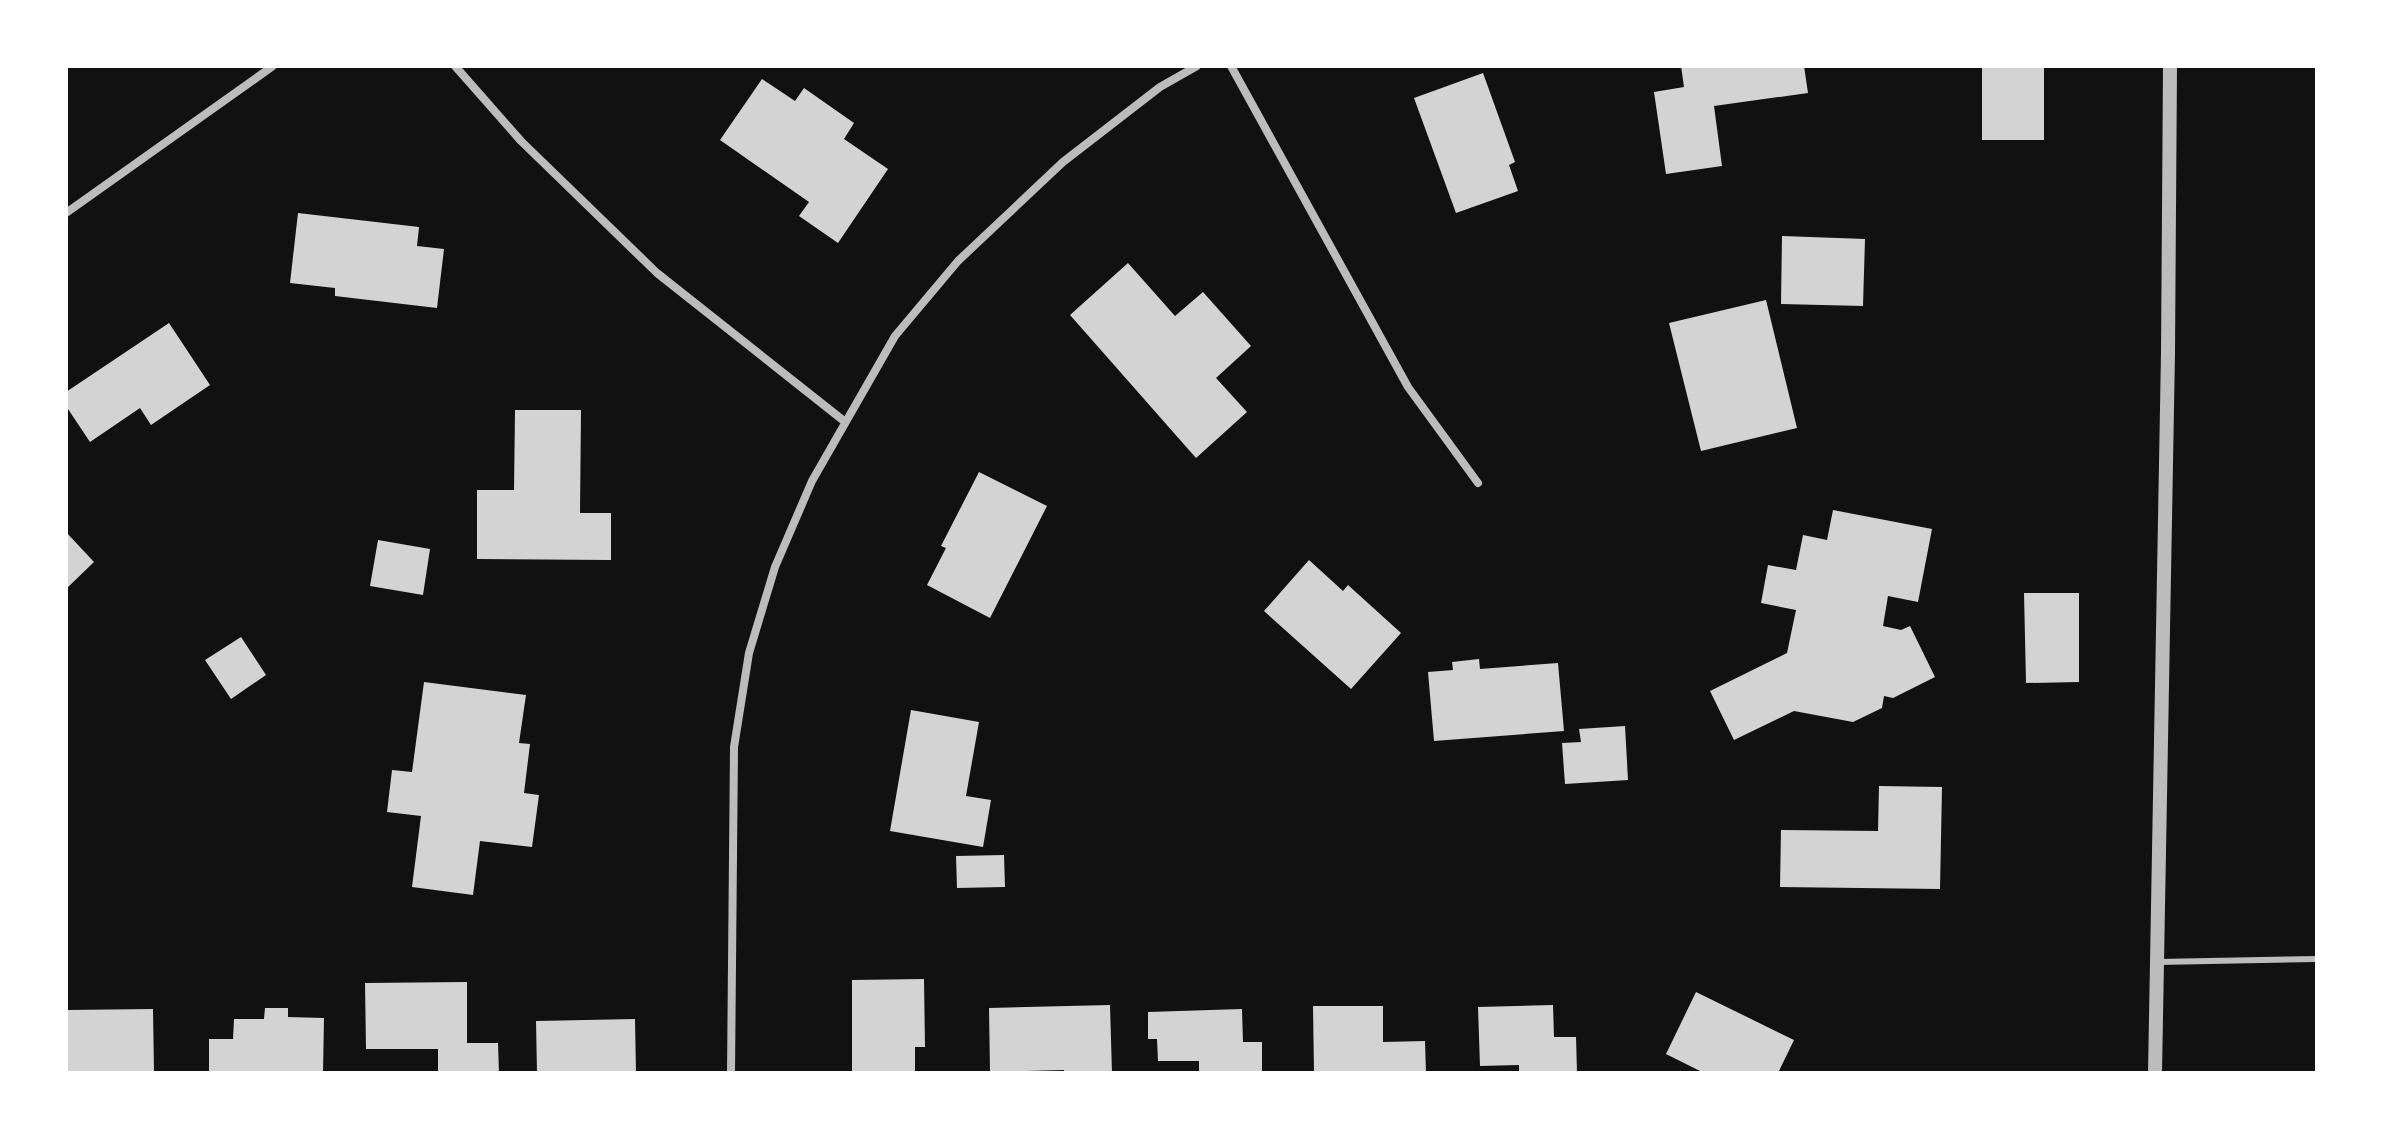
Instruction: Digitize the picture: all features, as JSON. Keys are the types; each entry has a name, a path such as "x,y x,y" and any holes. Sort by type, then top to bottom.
{"street":[{"path":"66,213 273,66"},
{"path":"455,66 521,141 657,273 844,421"},
{"path":"731,1073 734,747 749,653 775,567 812,481 895,336 958,261 1063,162 1160,87 1197,66"},
{"path":"1231,66 1408,387 1478,483"},
{"path":"2155,1073 2170,66"}],"lane":[{"path":"2157,962 2317,959"}],"building":[{"path":"1681,66 1804,66 1808,93 1714,106 1722,166 1666,174 1654,92 1684,87"},
{"path":"1982,66 2044,66 2044,140 1982,140"},
{"path":"1483,73 1515,162 1509,165 1518,191 1456,213 1414,98"},
{"path":"762,79 795,101 804,88 854,123 844,139 888,169 838,243 799,216 809,202 720,140"},
{"path":"298,213 419,227 417,246 444,249 437,308 335,296 335,288 290,283"},
{"path":"1782,236 1865,239 1863,306 1781,304"},
{"path":"1128,263 1175,316 1203,292 1251,346 1216,378 1247,412 1196,458 1070,315"},
{"path":"1766,300 1797,428 1701,451 1669,323"},
{"path":"169,323 210,385 151,425 140,408 90,442 66,406 66,392"},
{"path":"515,410 581,410 580,513 611,513 611,560 477,559 477,490 514,490"},
{"path":"979,472 1047,506 990,618 927,585 946,548 941,546"},
{"path":"1833,510 1932,529 1918,602 1888,596 1883,626 1901,630 1910,626 1935,677 1893,698 1884,696 1882,708 1853,722 1794,711 1734,740 1710,691 1787,653 1796,610 1761,603 1768,565 1796,570 1803,535 1827,540"},
{"path":"66,532 94,562 66,589"},
{"path":"378,540 430,549 423,595 370,586"},
{"path":"1309,560 1343,591 1348,585 1401,633 1351,689 1264,611"},
{"path":"2024,593 2079,593 2079,682 2026,683"},
{"path":"241,637 266,675 231,699 205,660"},
{"path":"1479,659 1480,669 1558,663 1564,731 1434,741 1428,672 1453,670 1452,662"},
{"path":"424,682 526,695 519,743 530,744 524,793 539,795 532,847 480,841 473,895 412,887 421,816 387,812 392,770 412,772"},
{"path":"911,710 979,722 966,796 991,800 983,847 890,831"},
{"path":"1625,726 1628,780 1565,784 1562,743 1581,742 1579,729"},
{"path":"1879,786 1942,787 1940,889 1780,887 1781,830 1878,831"},
{"path":"1004,855 1005,887 957,888 956,856"},
{"path":"924,979 925,1047 915,1047 915,1073 852,1073 852,980"},
{"path":"467,982 467,1043 498,1043 499,1073 438,1073 438,1049 366,1049 365,983"},
{"path":"1696,992 1794,1040 1778,1073 1704,1073 1666,1054"},
{"path":"1110,1005 1112,1073 1064,1073 1064,1070 990,1072 989,1008"},
{"path":"1553,1005 1554,1037 1576,1037 1577,1073 1519,1073 1519,1065 1480,1066 1478,1007"},
{"path":"1313,1006 1383,1006 1383,1042 1425,1041 1426,1073 1314,1072"},
{"path":"265,1008 288,1008 288,1017 324,1018 323,1073 209,1073 209,1039 233,1039 234,1019 264,1019"},
{"path":"153,1009 154,1073 66,1073 66,1010"},
{"path":"1242,1009 1243,1042 1262,1042 1262,1073 1199,1073 1199,1061 1158,1061 1157,1039 1148,1039 1148,1012"},
{"path":"635,1019 636,1073 537,1073 536,1021"}]}
